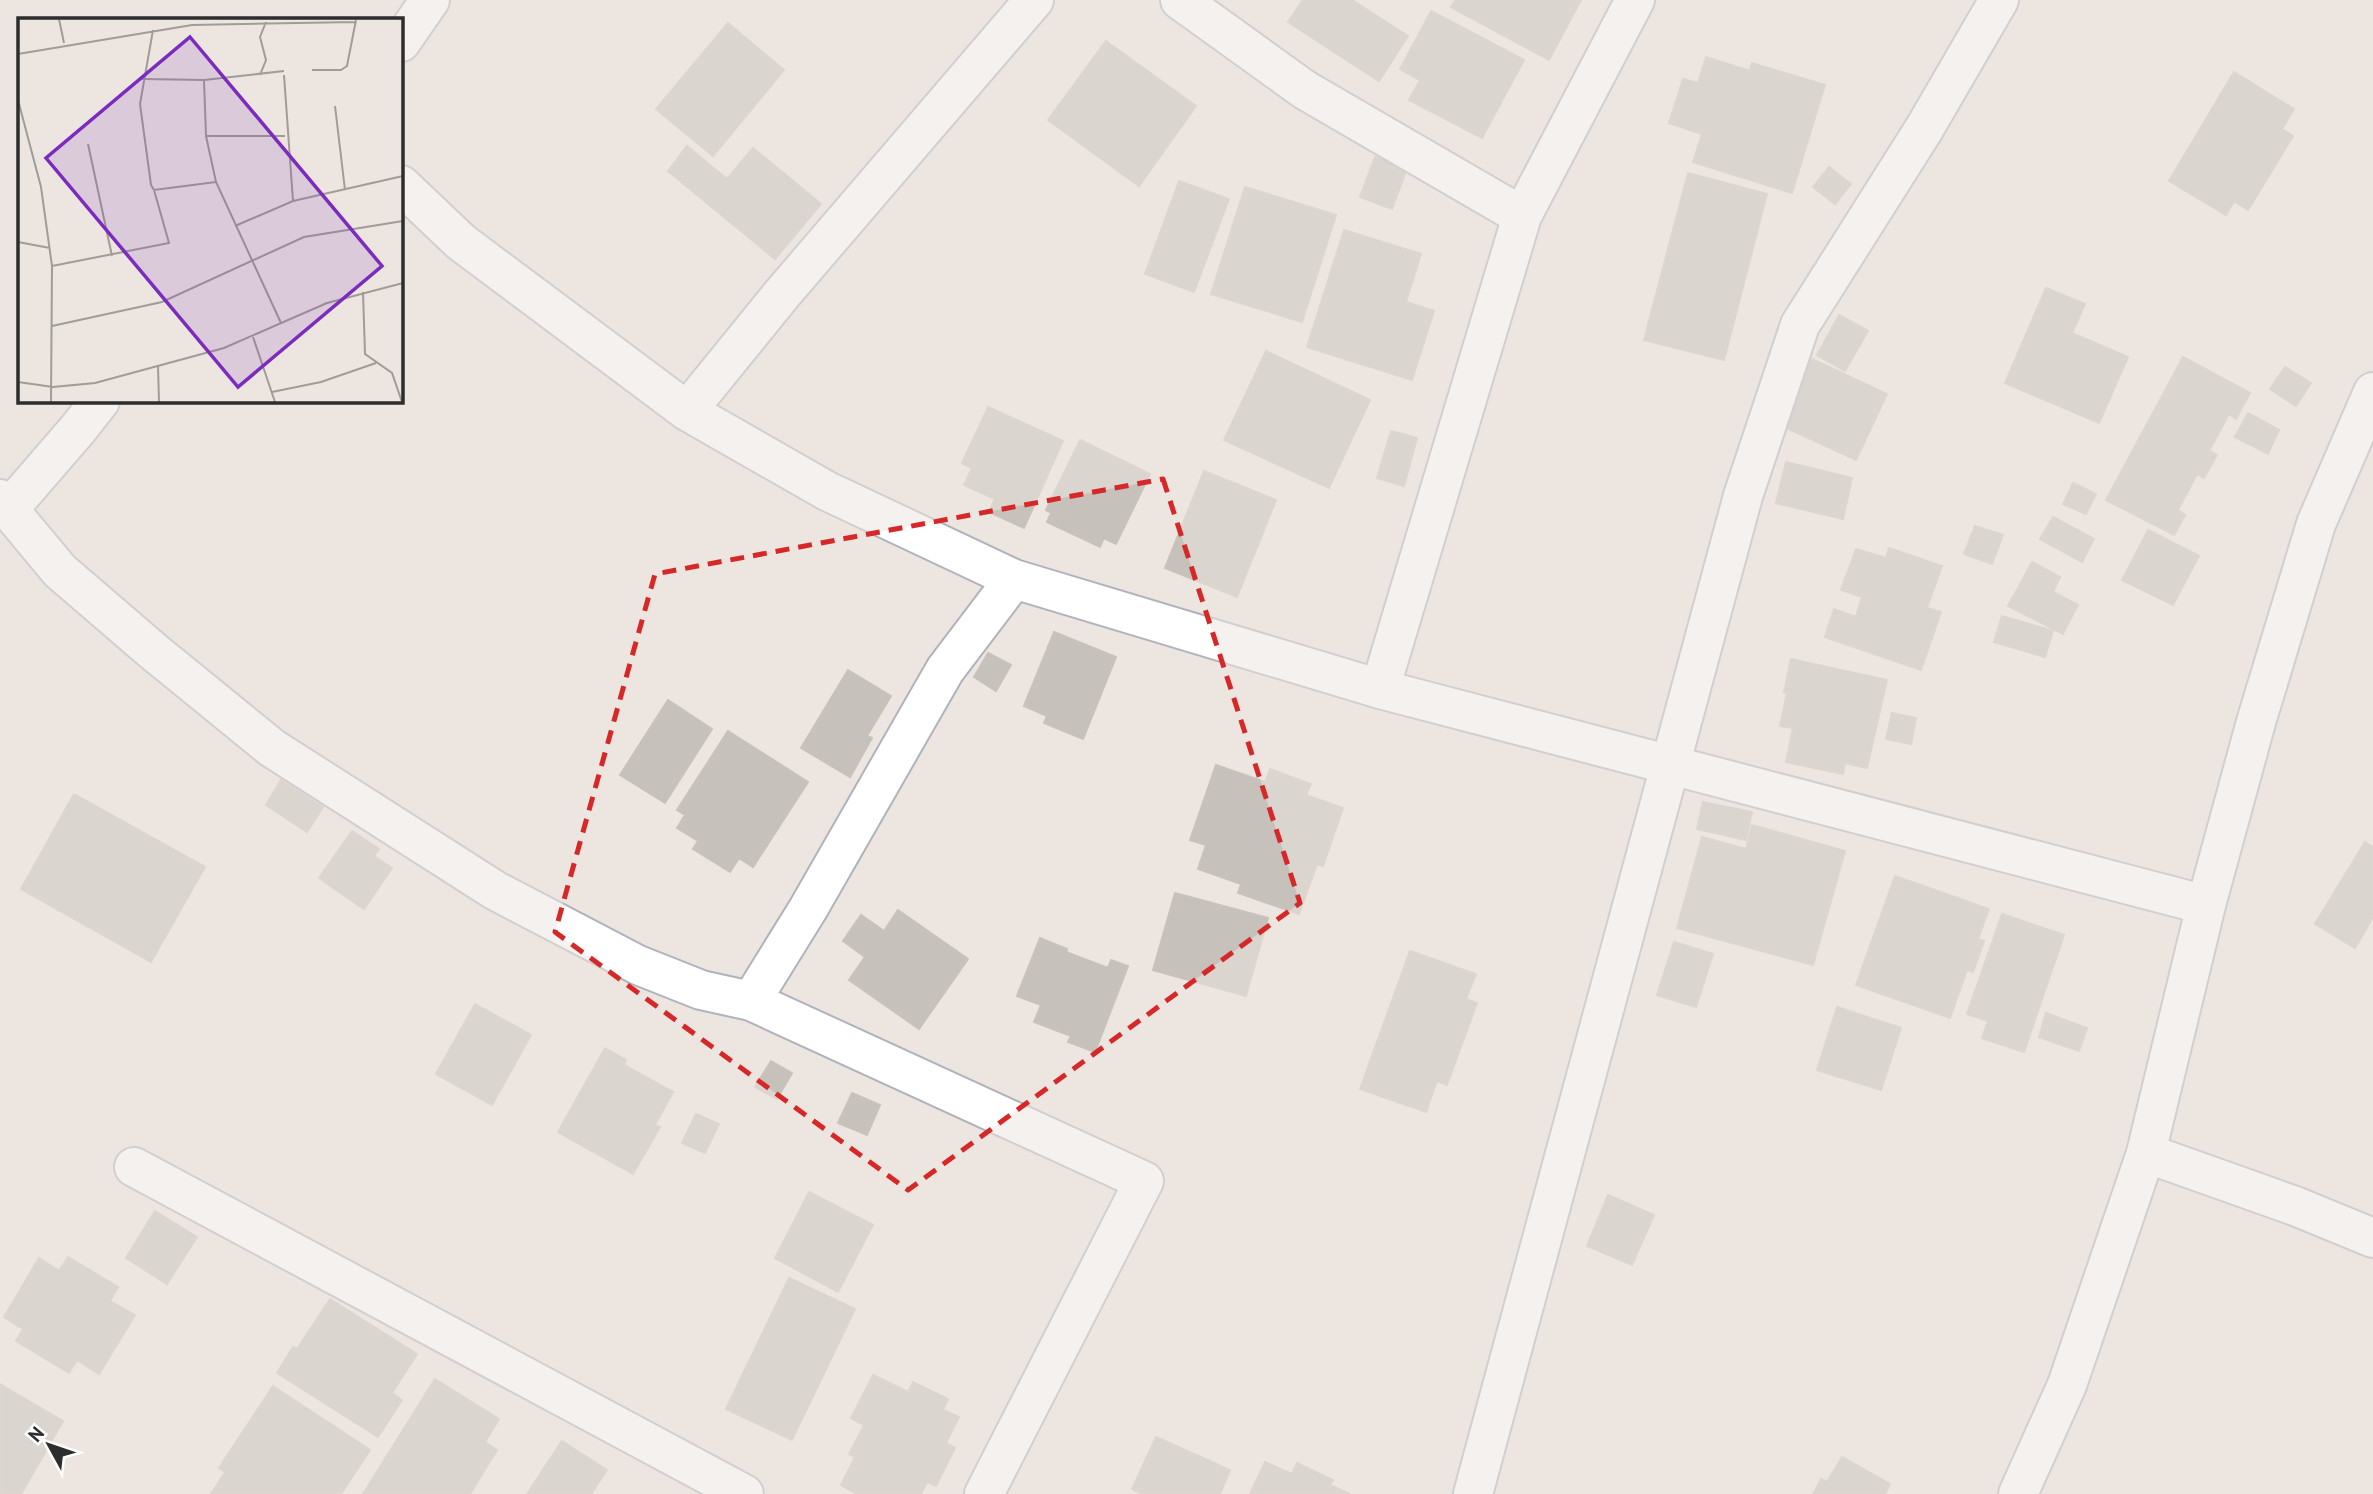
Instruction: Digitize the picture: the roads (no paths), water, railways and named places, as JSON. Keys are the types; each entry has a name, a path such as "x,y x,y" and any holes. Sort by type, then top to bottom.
{"street":[{"path":"402,41 430,0"},
{"path":"687,411 782,294 1034,0"},
{"path":"1180,0 1305,90 1522,216"},
{"path":"1380,689 1522,216 1635,0"},
{"path":"1473,1494 1744,496 1800,325 1924,129 1999,0"},
{"path":"402,186 461,242 687,411 827,491 1014,579 1380,689 2206,905"},
{"path":"2018,1494 2067,1385 2146,1153 2206,905 2256,722 2316,524 2373,392"},
{"path":"99,402 78,429 4,504 61,571 153,651 272,748 496,891 638,965 701,990 751,1001 1144,1181 984,1494"},
{"path":"751,1001 808,909 945,670 1014,579"},
{"path":"2146,1153 2295,1206 2373,1238"},
{"path":"134,1167 744,1494"}]}
